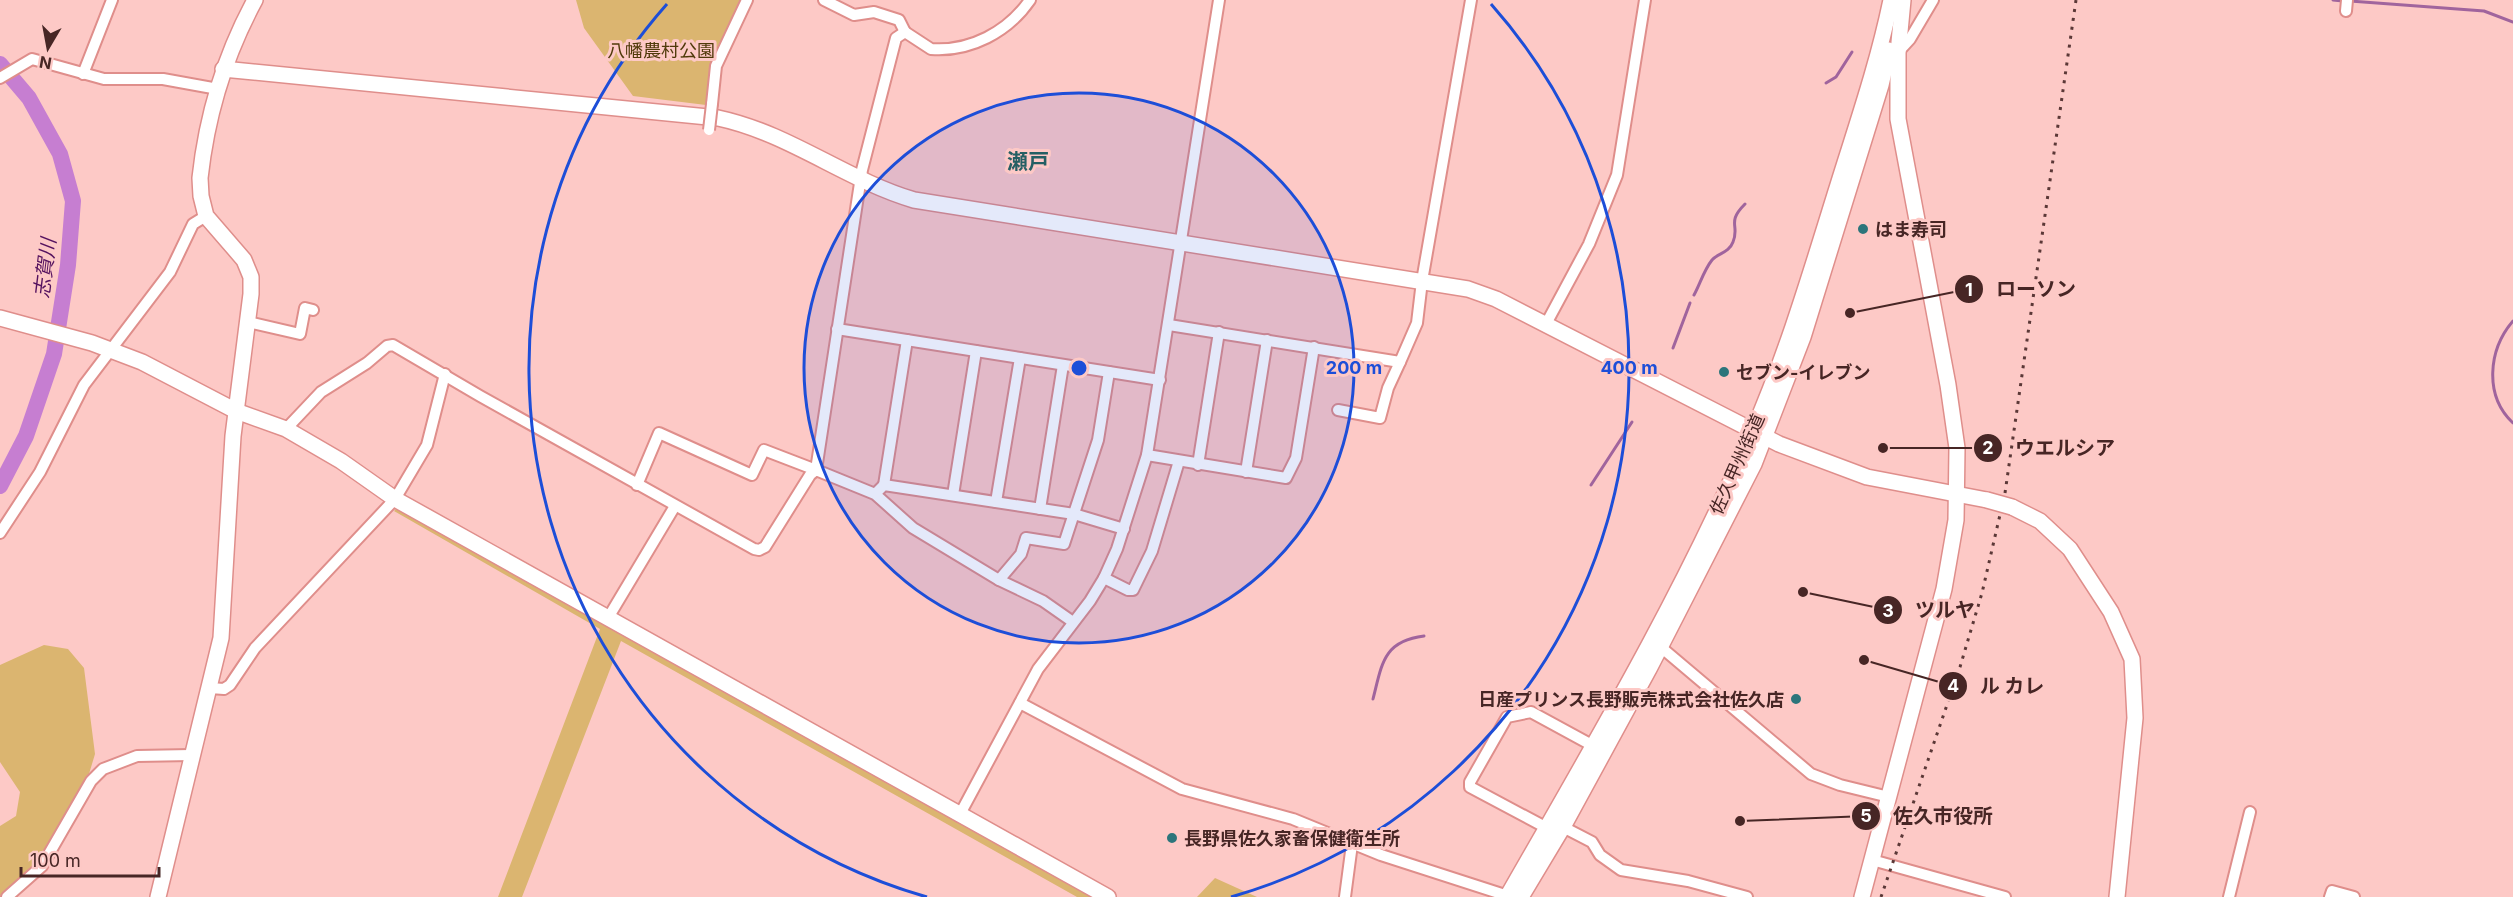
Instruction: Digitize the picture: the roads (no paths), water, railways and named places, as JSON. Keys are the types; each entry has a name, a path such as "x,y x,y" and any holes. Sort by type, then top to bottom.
{"street":[{"path":"83,74 112,0"},
{"path":"158,897 191,755 210,688 223,625 227,520 236,411 251,284 247,265 206,216 201,196 200,178 223,69 233,42 255,0"},
{"path":"708,130 716,66 747,0"},
{"path":"824,0 854,15 874,12 899,20 905,32 931,49 971,44 1011,23 1030,0"},
{"path":"959,816 1038,669 1104,578 1124,529 1147,456 1219,0"},
{"path":"1338,410 1380,418 1388,388 1418,323 1422,280 1471,0"},
{"path":"1546,324 1589,244 1617,175 1645,0"},
{"name":"佐久甲州街道","path":"1759,435 1884,30 1891,0"},
{"name":"佐久甲州街道","path":"1512,897 1563,827 1599,749 1656,643 1705,534 1759,435 1803,337 1892,58 1901,0"},
{"path":"1892,58 1910,39 1933,0"},
{"path":"1862,897 1944,589 1951,558 1958,494 1957,448 1948,386 1898,119 1892,58 1884,30"},
{"path":"286,429 321,392 367,363 390,345 445,374 675,506 754,549 762,549 816,470 861,180 896,38 905,32"},
{"path":"0,78 28,64 32,59 83,74 111,79 163,79 218,89"},
{"path":"223,69 718,118 769,134 861,180 914,200 1422,280 1483,293 1759,435 1867,477 1988,500 2012,507 2040,521 2070,549 2111,612 2132,659 2135,718 2117,897"},
{"path":"0,533 40,472 76,397 170,272 193,224 206,216"},
{"path":"248,322 300,334 305,308 313,310"},
{"path":"0,318 111,350 174,378 236,411 286,429 336,458 395,499 959,816 1108,897"},
{"path":"1169,325 1400,362"},
{"path":"837,329 1160,380"},
{"path":"1198,465 1219,332"},
{"path":"875,494 884,485 907,340"},
{"path":"1246,472 1267,340"},
{"path":"1147,456 1286,478 1296,458 1314,347"},
{"path":"952,495 976,351"},
{"path":"996,502 1020,358"},
{"path":"1040,509 1063,365"},
{"path":"999,580 1021,554 1026,538 1064,544 1098,440 1109,372"},
{"path":"210,688 224,689 230,685 255,648 395,499 427,446 445,374"},
{"path":"637,485 659,432 752,475 764,450 875,494 906,524 999,580 1043,601 1073,622"},
{"path":"1104,578 1132,590 1152,551 1179,461"},
{"path":"884,485 1074,514 1124,529"},
{"path":"608,618 675,506"},
{"path":"1656,643 1811,774 1840,785 1889,797"},
{"path":"1020,703 1182,789 1293,819 1404,863 1512,897"},
{"path":"1547,828 1470,787 1470,782 1507,717 1531,712 1599,749"},
{"name":"佐久甲州街道","path":"1512,897 1547,828 1599,749"},
{"path":"7,897 42,866 87,789 103,769 137,756 191,755"},
{"path":"2229,897 2250,812"},
{"path":"1563,827 1592,842 1600,855 1621,870 1688,881 1747,897"},
{"path":"1345,897 1352,844"},
{"path":"1872,860 2005,897"},
{"path":"2330,897 2332,891 2355,897"}],"waterway":[{"path":"2333,0 2343,1"},
{"path":"2350,1 2484,11 2513,22"},
{"path":"1826,83 1836,77 1852,52"},
{"name":"志賀川","path":"0,64 29,98 60,154 73,201 68,265 54,354 26,436 0,486"},
{"path":"1694,295 1712,260 1731,246 1735,236 1736,216 1745,204"},
{"path":"1673,348 1690,303"},
{"path":"2513,321 2498,345 2493,373 2497,400 2513,423"},
{"path":"1591,485 1632,422"},
{"path":"1373,699 1386,656 1400,643 1424,636"}],"railway":[{"path":"1881,897 1960,667 1982,593 2005,493 2076,0"}],"place":[{"name":"はま寿司","path":"1863,229"},
{"name":"ローソン","path":"1850,313"},
{"name":"セブン-イレブン","path":"1724,372"},
{"name":"ウエルシア","path":"1883,448"},
{"name":"ツルヤ","path":"1803,592"},
{"name":"ル カレ","path":"1864,660"},
{"name":"日産プリンス長野販売株式会社佐久店","path":"1796,699"},
{"name":"佐久市役所","path":"1740,821"},
{"name":"長野県佐久家畜保健衛生所","path":"1172,838"}],"district":[{"name":"瀬戸","path":"1028,161"}],"park label":[{"name":"八幡農村公園","path":"661,50"}]}
